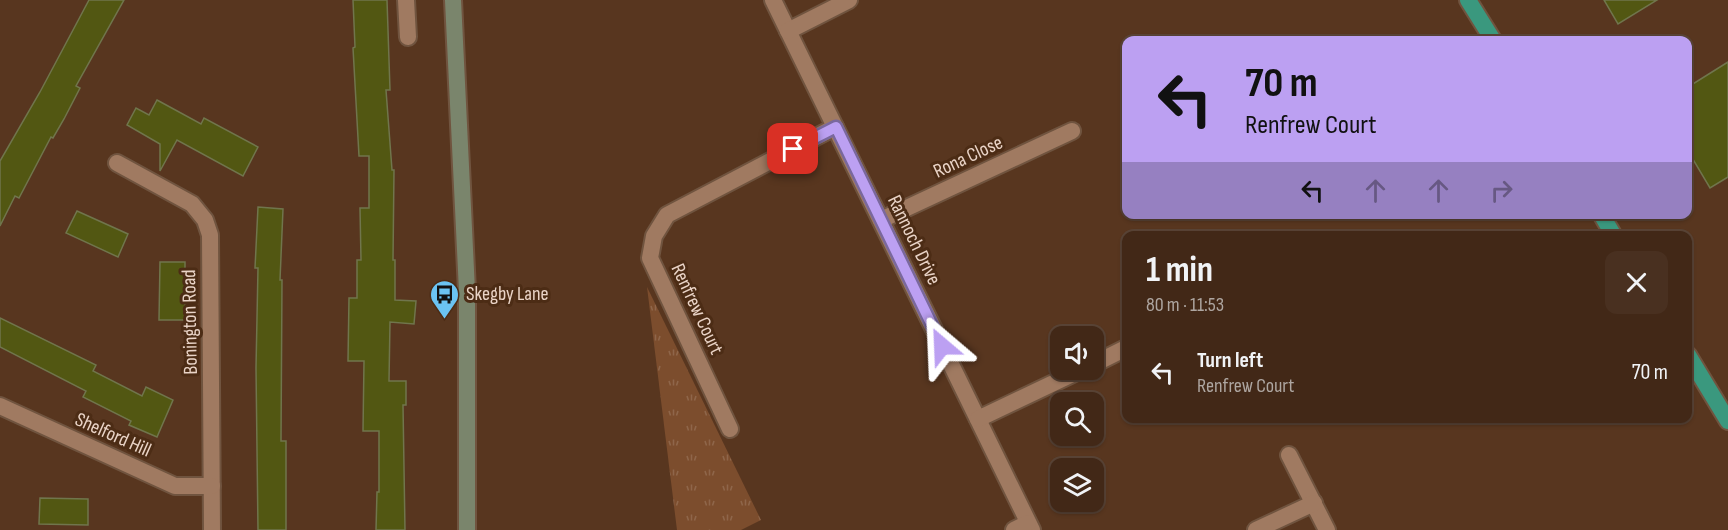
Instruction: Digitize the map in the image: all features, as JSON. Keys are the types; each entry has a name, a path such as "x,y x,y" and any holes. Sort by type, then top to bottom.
{"highway":[{"path":"1467,0 1490,36"},
{"path":"1692,362 1728,421"}],"main road":[{"path":"453,0 467,291 467,530"}],"street":[{"path":"406,0 408,37"},
{"name":"Rannoch Drive","path":"773,0 978,419 1025,528"},
{"path":"788,31 849,0"},
{"name":"Renfrew Court","path":"730,429 650,258 654,236 667,215 836,127"},
{"name":"Rona Close","path":"881,220 1072,131"},
{"name":"Bonington Road","path":"117,163 192,204 205,220 210,235 212,530"},
{"path":"1104,359 1122,350"},
{"path":"978,419 1060,380"},
{"name":"Shelford Hill","path":"0,406 175,486 212,486"},
{"path":"1289,455 1327,530"},
{"path":"1256,530 1314,503"}],"green space":[{"path":"647,287 761,520 741,530 677,530"}],"building":[{"path":"89,0 124,0 76,86 80,88 64,119 53,138 51,137 19,198 15,196 0,226 0,161"},
{"path":"353,0 387,0 390,90 386,90 392,170 394,170 395,300 416,301 414,324 390,322 389,381 406,381 406,405 403,405 405,530 376,530 377,492 379,492 379,431 363,431 364,361 348,361 349,298 357,298 357,260 361,260 360,208 369,208 369,156 359,156 353,48 355,47"},
{"path":"1604,0 1657,0 1618,24"},
{"path":"1728,62 1728,177 1710,188 1692,158 1692,84"},
{"path":"157,100 201,124 204,118 258,147 243,176 177,140 160,171 160,144 127,125 136,108 149,115"},
{"path":"258,207 283,209 280,280 282,280 281,441 286,441 286,530 258,530 256,368 258,268 255,268"},
{"path":"77,211 128,234 118,257 66,233"},
{"path":"160,262 185,262 185,320 159,320"},
{"path":"0,318 96,365 93,371 142,396 146,387 173,400 157,437 129,425 131,421 83,397 86,391 0,347"},
{"path":"40,498 88,499 88,525 39,524"}],"place":[{"name":"Skegby Lane","path":"445,320"}],"route":[{"path":"793,149 836,127 942,346"}]}
